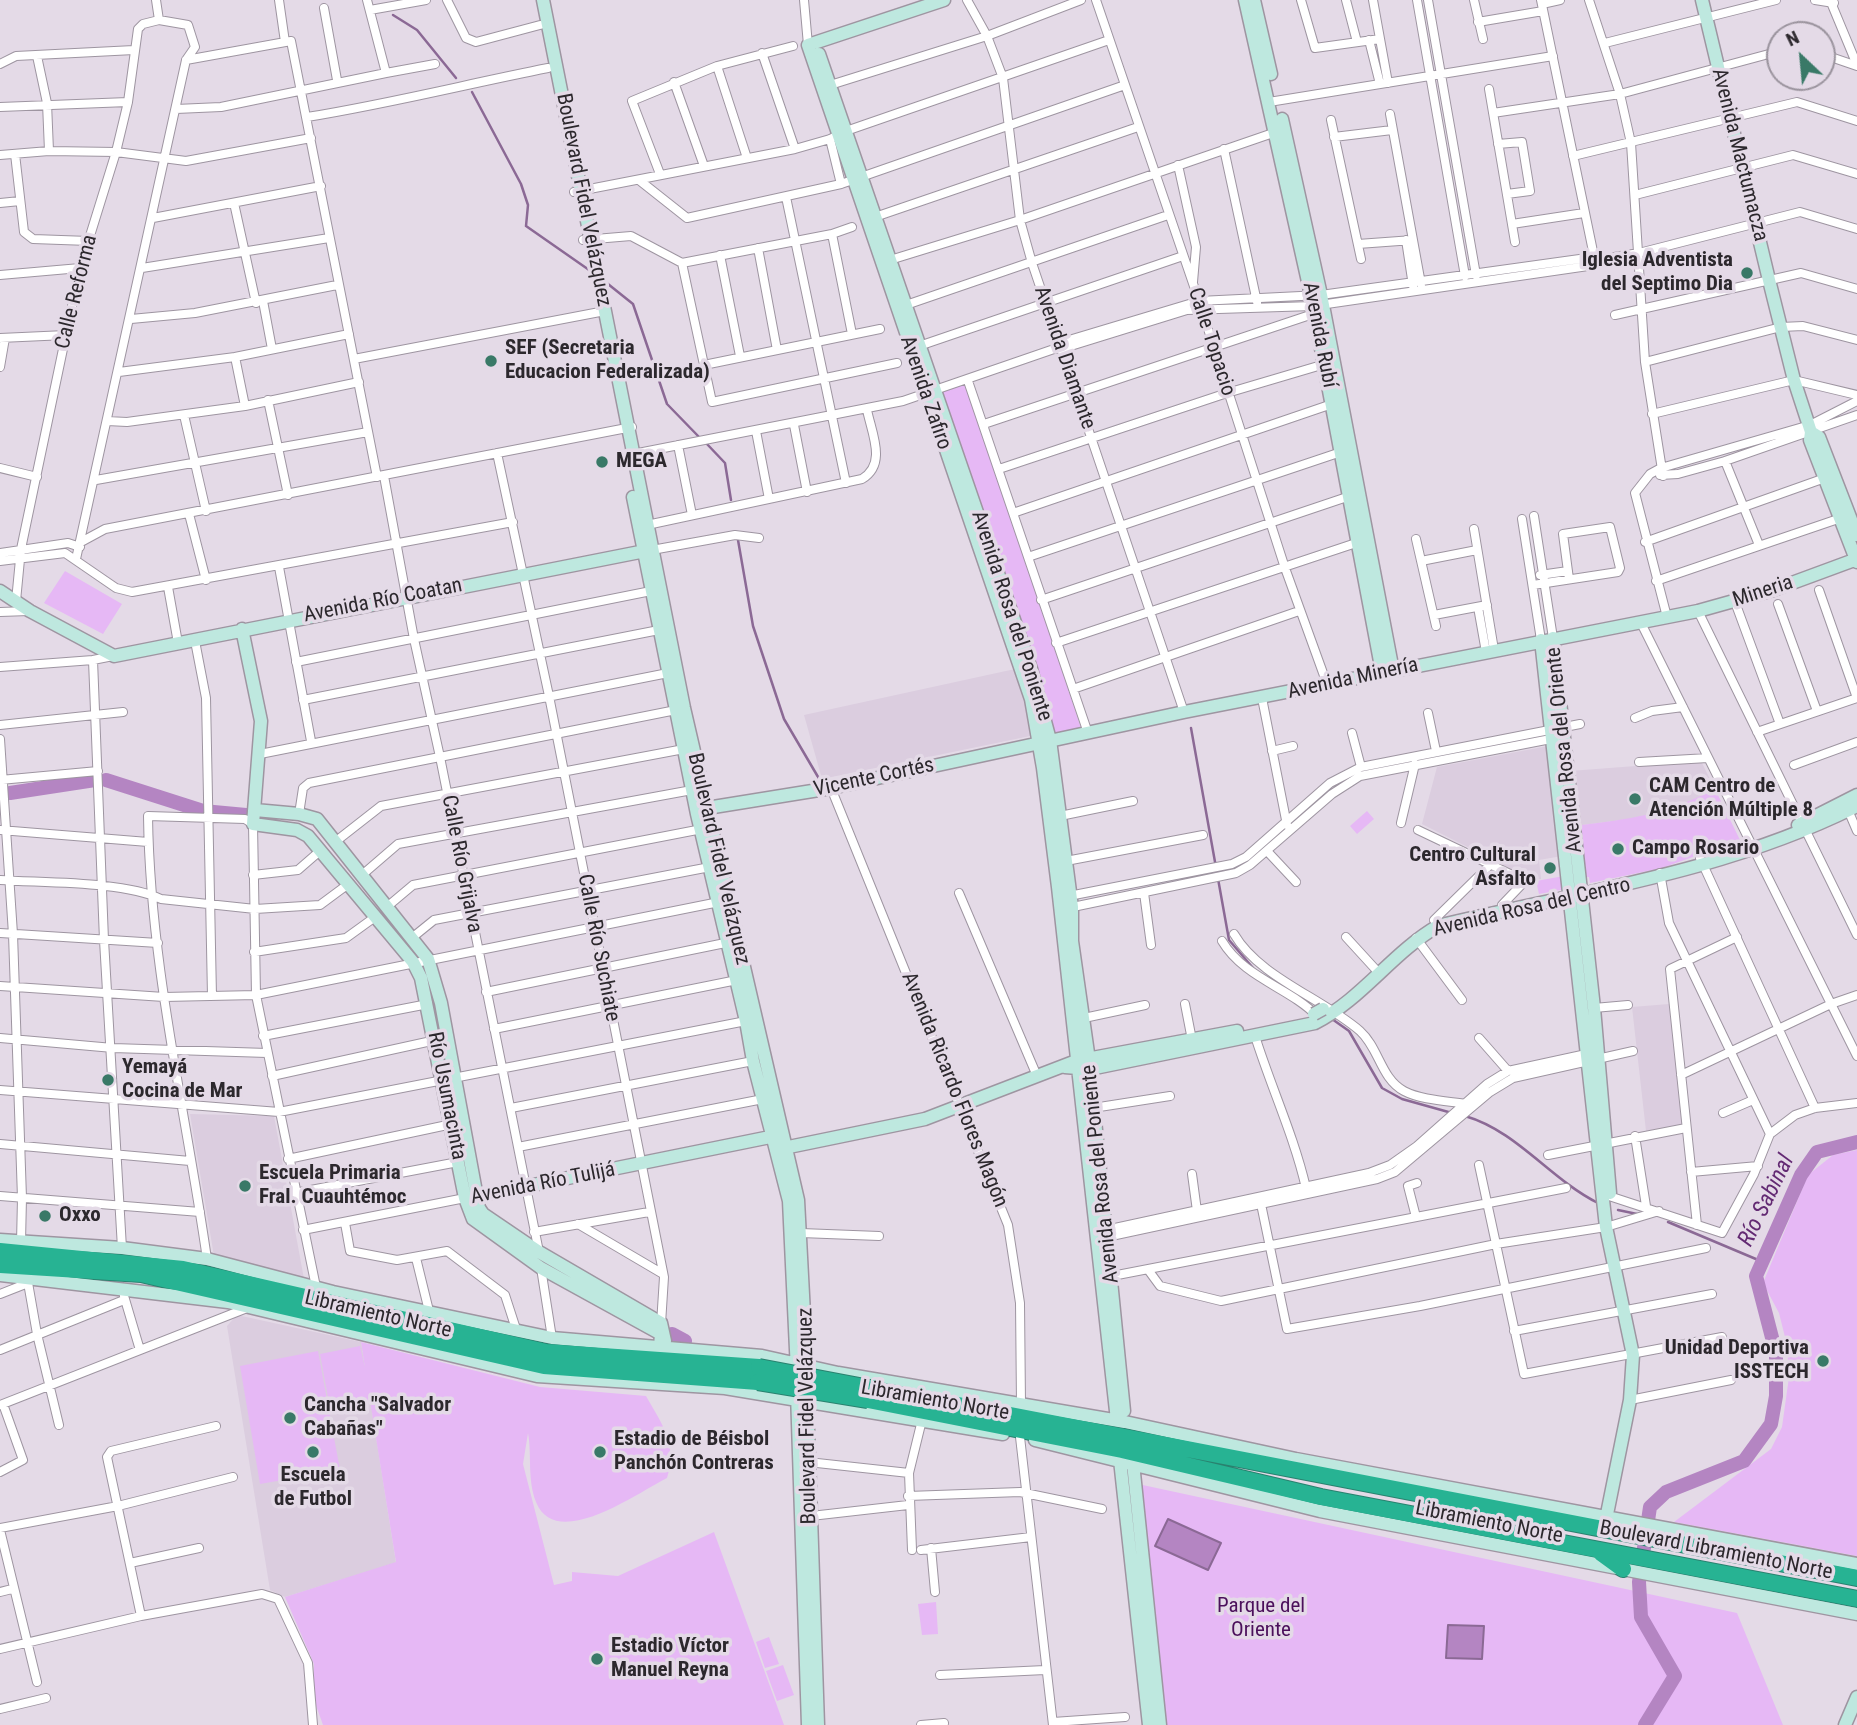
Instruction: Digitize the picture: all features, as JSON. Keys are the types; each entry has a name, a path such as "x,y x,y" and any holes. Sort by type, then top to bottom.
{"highway":[{"name":"Libramiento Norte","path":"0,1251 183,1269 546,1352 760,1375"},
{"name":"Libramiento Norte","path":"0,1265 141,1274 544,1366 760,1375"},
{"path":"177,1296 194,1285"},
{"path":"333,1292 406,1320"},
{"path":"270,1302 297,1318"},
{"path":"760,1375 1121,1441"},
{"name":"Boulevard Libramiento Norte","path":"1121,1441 1217,1455 1669,1534 1685,1544 1857,1578"},
{"name":"Boulevard Libramiento Norte","path":"1121,1441 1279,1495 1596,1549 1625,1564 1857,1599"},
{"path":"1217,1455 1247,1448"}],"street":[{"path":"76,559 96,480 186,60 195,47 191,27 184,22 159,20 156,0"},
{"name":"Calle Río Grijalva","path":"279,0 307,117 337,285 397,544 539,1252"},
{"path":"368,0 386,73"},
{"path":"370,10 426,0"},
{"path":"447,0 466,38 476,42 540,25"},
{"path":"804,0 811,44 944,0"},
{"name":"Avenida Diamante","path":"967,0 987,36 1003,78 1020,220 1032,263 1058,347 1078,395 1184,712"},
{"path":"825,86 987,36 1081,0"},
{"name":"Calle Topacio","path":"1096,0 1200,305 1284,568 1327,684"},
{"name":"Avenida Rubí","path":"1245,0 1273,101 1276,132 1297,208"},
{"name":"Avenida Rubí","path":"1254,0 1273,101 1318,304 1387,671"},
{"path":"1301,0 1315,48 1380,39"},
{"path":"1346,0 1357,42"},
{"path":"1373,0 1384,84"},
{"path":"1417,0 1465,278"},
{"path":"1428,0 1476,282"},
{"path":"1474,0 1483,38"},
{"path":"1478,22 1560,0"},
{"path":"1589,0 1620,94 1631,143 1645,362 1662,472"},
{"name":"Avenida Mactumacza","path":"1702,0 1794,380 1810,428"},
{"path":"1605,43 1776,0"},
{"path":"1815,0 1833,2 1857,65"},
{"name":"Boulevard Fidel Velázquez","path":"540,4 540,25 548,68 577,191"},
{"name":"Boulevard Fidel Velázquez","path":"540,4 664,629 707,808 733,942 779,1142 789,1201 802,1364"},
{"path":"1542,5 1584,213 1597,260"},
{"path":"324,8 337,80"},
{"name":"Calle Reforma","path":"16,601 20,554 80,268 116,152 128,102 134,50 140,26 159,20"},
{"path":"577,191 795,149 1110,40"},
{"path":"1369,40 1384,84"},
{"path":"186,60 288,41"},
{"name":"Avenida Zafiro","path":"811,44 851,180 871,218 987,557 1045,741"},
{"path":"660,174 632,101 717,65 793,46"},
{"path":"0,64 16,56 134,50"},
{"path":"762,53 795,149"},
{"path":"1493,113 1620,94 1766,55"},
{"path":"37,56 47,103 49,151"},
{"path":"1273,101 1553,56"},
{"path":"1836,58 1857,65"},
{"path":"176,109 221,107 337,80 435,64"},
{"path":"717,65 747,158"},
{"path":"307,117 384,105 446,88 548,68"},
{"path":"674,82 704,166"},
{"path":"639,180 687,218 851,180 1125,85"},
{"path":"1489,89 1515,242"},
{"path":"0,107 47,103 128,102"},
{"path":"1573,156 1797,103 1857,121"},
{"path":"1390,114 1418,291"},
{"path":"1331,120 1361,258"},
{"path":"931,393 906,305 871,218 1138,127"},
{"path":"1335,137 1392,130"},
{"path":"890,260 1020,220 1276,132"},
{"path":"0,155 49,151 116,152 164,160 198,159 311,138"},
{"path":"1498,144 1522,142 1531,191 1507,194"},
{"path":"1224,149 1258,308"},
{"path":"15,154 24,232 33,239 89,241"},
{"path":"1634,195 1793,155 1857,174"},
{"path":"1178,165 1196,247 1193,285"},
{"path":"1448,177 1458,174"},
{"path":"153,218 321,186"},
{"path":"786,197 846,484"},
{"path":"0,203 20,201"},
{"path":"234,204 272,349"},
{"path":"984,424 1213,348 1318,304 1416,281 1465,278 1476,282 1639,253 1800,212 1857,229"},
{"path":"1512,224 1584,213"},
{"path":"906,305 1168,215"},
{"path":"588,245 631,236 682,262 796,241 852,227"},
{"path":"832,233 852,334"},
{"path":"142,268 329,238"},
{"path":"1358,244 1410,240"},
{"path":"758,248 777,350"},
{"path":"720,256 740,356"},
{"path":"919,346 1183,256"},
{"path":"1200,305 1258,308 1318,304 1418,291 1465,278 1476,272 1597,260"},
{"path":"682,262 712,402 897,363"},
{"path":"0,275 80,268"},
{"path":"1615,315 1801,273 1857,289"},
{"path":"131,318 195,313 337,285"},
{"path":"635,454 794,425 903,401 968,381 1058,347 1200,305 1256,298 1318,304"},
{"name":"Avenida Rubí","path":"1318,304 1325,364 1337,402 1341,452 1350,496 1364,540"},
{"path":"354,359 601,311"},
{"path":"1645,362 1781,327 1803,326 1857,340"},
{"path":"704,365 880,329"},
{"path":"119,372 235,357 349,334"},
{"path":"0,367 3,338 66,335"},
{"path":"235,357 245,406"},
{"path":"999,468 1227,393 1325,364"},
{"path":"1652,414 1794,380 1857,395"},
{"path":"968,381 1088,733"},
{"path":"107,421 127,422 245,406 359,382"},
{"path":"268,400 288,495"},
{"path":"1667,617 1645,542 1635,492 1650,474 1725,461 1810,428 1857,401"},
{"path":"1013,513 1337,402"},
{"path":"649,524 862,479 872,471 878,458 867,410"},
{"path":"184,415 206,511"},
{"path":"1662,472 1857,415"},
{"path":"794,425 807,492"},
{"path":"0,561 68,543 81,545 105,529 624,428"},
{"name":"Boulevard Fidel Velázquez","path":"624,428 635,454 649,524 651,591 664,629 668,673 692,790 719,902 733,942 737,980 753,1061 798,1200 801,1233 808,1725"},
{"path":"1810,428 1810,440 1857,560"},
{"path":"1810,428 1819,437 1857,535"},
{"path":"756,431 769,499"},
{"path":"96,480 369,432"},
{"path":"678,445 692,515"},
{"path":"1028,556 1122,527 1341,452"},
{"name":"Calle Río Suchiate","path":"497,453 549,696 663,1273 662,1338"},
{"path":"1725,461 1759,545"},
{"path":"0,468 37,477"},
{"path":"1645,542 1825,478"},
{"path":"1041,600 1350,496"},
{"path":"189,514 206,580"},
{"name":"Avenida Rosa del Oriente","path":"1534,516 1545,579 1547,639 1556,733 1596,1057"},
{"path":"1656,581 1841,518"},
{"name":"Avenida Rosa del Oriente","path":"1522,519 1533,585 1547,639"},
{"path":"0,553 65,553 121,590 132,592 513,522"},
{"path":"1533,585 1545,579 1619,570 1610,527 1563,534 1569,575"},
{"path":"1474,529 1490,651"},
{"path":"650,550 735,535 759,538"},
{"path":"1416,539 1436,626"},
{"path":"1056,643 1364,540"},
{"name":"Avenida Río Coatan","path":"114,656 195,641 287,619 650,550"},
{"path":"1421,561 1477,550"},
{"name":"Mineria","path":"1667,617 1735,601 1857,560"},
{"path":"279,567 312,741"},
{"path":"1532,575 1545,579"},
{"path":"168,587 178,643"},
{"path":"1757,732 1857,698 1819,590"},
{"path":"0,591 30,611 114,656"},
{"path":"296,662 651,591"},
{"path":"1735,601 1780,723"},
{"path":"1779,604 1817,711"},
{"path":"1434,615 1482,606"},
{"path":"0,612 30,611"},
{"path":"1073,689 1299,611"},
{"path":"1698,611 1857,935"},
{"name":"Avenida Minería","path":"1045,741 1667,617"},
{"path":"1641,623 1857,1056"},
{"path":"242,629 261,721 260,754 251,818 256,995 316,1287"},
{"path":"303,700 664,629"},
{"path":"195,641 206,698 212,996"},
{"path":"0,667 114,656"},
{"path":"93,660 104,940 113,1048 122,1248"},
{"path":"260,754 312,741 668,673"},
{"path":"1262,698 1288,832"},
{"path":"1635,719 1652,711 1683,707"},
{"path":"299,814 303,788 309,783 676,710"},
{"path":"0,725 123,712"},
{"path":"1428,713 1436,751"},
{"path":"1065,902 1144,893 1250,865 1349,782 1360,776 1556,733 1580,724"},
{"path":"1352,733 1361,767"},
{"path":"1065,902 1217,873 1246,857 1331,783 1361,767 1436,751 1556,733"},
{"path":"0,739 4,880 13,934 21,1145 21,1242"},
{"name":"Vicente Cortés","path":"707,808 831,788 1045,741"},
{"name":"Avenida Rosa del Poniente","path":"1045,741 1060,816 1066,861 1065,902 1084,1018 1079,1065 1093,1108 1102,1234 1149,1725"},
{"name":"Avenida Rosa del Poniente","path":"1045,741 1065,902 1079,1065 1102,1234"},
{"path":"1794,765 1857,742"},
{"path":"1272,751 1293,746"},
{"path":"335,842 381,806 684,749"},
{"path":"1639,762 1709,758"},
{"path":"1401,822 1415,764"},
{"path":"1,780 98,771"},
{"name":"Avenida Ricardo Flores Magón","path":"831,788 995,1189 1014,1248 1020,1303 1021,1404"},
{"path":"362,875 398,844 570,810 692,790"},
{"path":"1803,827 1857,795"},
{"path":"1060,816 1133,801"},
{"path":"1803,827 1852,808 1857,831"},
{"name":"Río Usumacinta","path":"251,818 299,814 317,819 413,937 441,1003 458,1162 471,1197 483,1214 662,1338"},
{"path":"207,1259 164,998 152,894 148,816 251,818"},
{"name":"Río Usumacinta","path":"251,818 297,830 321,850 375,917 421,960 421,978 436,1040 449,1079 473,1219 541,1268 662,1338"},
{"name":"Avenida Rosa del Centro","path":"1079,1065 1255,1036 1323,1014 1376,969 1438,926 1661,874 1803,827"},
{"path":"388,906 413,885 702,829"},
{"path":"1419,830 1525,881 1502,905"},
{"path":"3,831 101,836 148,842"},
{"path":"1066,861 1203,835"},
{"path":"253,875 298,870 321,850"},
{"path":"1267,850 1296,882"},
{"path":"1702,861 1815,1108"},
{"path":"1433,920 1490,865"},
{"path":"413,937 434,920 710,867"},
{"path":"1661,874 1669,923 1770,1134"},
{"path":"4,880 102,887 152,894 161,899 255,909 320,905 347,885"},
{"path":"959,893 1037,1076"},
{"path":"1144,893 1151,945"},
{"name":"Avenida Rosa del Oriente","path":"1576,894 1594,1008 1601,1143 1609,1229 1633,1355 1630,1400 1606,1519"},
{"name":"Avenida Rosa del Centro","path":"1376,969 1410,934 1433,920 1502,905 1576,894"},
{"path":"0,986 164,998 256,995 719,902"},
{"path":"254,952 346,938 375,917"},
{"path":"0,933 158,943"},
{"path":"1234,934 1241,947 1323,1014"},
{"path":"1346,937 1376,969"},
{"path":"1697,1225 1670,969 1737,937"},
{"path":"1416,939 1462,1000"},
{"path":"1222,941 1230,955 1263,981 1366,1037 1391,1080 1400,1089 1415,1095 1464,1109 1513,1078 1596,1057"},
{"path":"486,992 733,942"},
{"path":"494,1029 737,980"},
{"path":"1681,1075 1778,1027 1831,1003 1857,995"},
{"path":"263,1036 428,1004"},
{"path":"1185,1004 1192,1040"},
{"path":"1084,1018 1145,1005"},
{"path":"1594,1008 1628,1005"},
{"name":"Avenida Rosa del Centro","path":"1079,1065 1323,1014"},
{"path":"0,1090 279,1112 747,1021"},
{"path":"1255,1036 1296,1150 1306,1190"},
{"path":"0,1038 113,1048 267,1052"},
{"path":"1479,1038 1508,1071"},
{"path":"272,1076 436,1040"},
{"path":"1102,1234 1306,1190 1377,1180 1395,1172 1453,1120 1487,1084 1508,1071 1633,1051"},
{"path":"511,1108 753,1061"},
{"name":"Avenida Río Tulijá","path":"303,1230 642,1165 900,1125 1037,1076 1079,1065"},
{"path":"1093,1108 1170,1096"},
{"path":"518,1147 764,1099"},
{"path":"1723,1113 1754,1100"},
{"path":"1606,1195 1646,1206 1719,1234 1726,1231 1758,1166 1770,1134 1795,1115 1815,1108 1857,1103"},
{"path":"288,1158 452,1124"},
{"path":"1548,1155 1686,1128"},
{"path":"1635,1136 1646,1206"},
{"path":"0,1144 190,1161"},
{"path":"295,1193 458,1162"},
{"path":"1479,1165 1524,1374 1722,1337"},
{"path":"1691,1172 1758,1166"},
{"path":"1192,1174 1197,1213"},
{"path":"1416,1217 1408,1186 1417,1183"},
{"path":"1106,1278 1566,1188"},
{"path":"1197,1213 1261,1205 1306,1190"},
{"path":"0,1196 200,1212"},
{"path":"1261,1205 1287,1329 1617,1268 1706,1248"},
{"path":"1149,1271 1160,1286 1221,1301 1496,1244 1609,1229 1659,1211"},
{"path":"534,1232 649,1212"},
{"path":"345,1223 350,1251 397,1260 447,1251 505,1295 518,1332"},
{"path":"578,1224 663,1273"},
{"path":"801,1233 879,1236"},
{"path":"0,1240 122,1248 207,1259 333,1292 552,1338 662,1338 760,1375 802,1364 838,1373 1021,1404 1121,1441 1247,1448 1606,1519 1628,1527"},
{"path":"416,1258 429,1311"},
{"path":"541,1268 552,1338"},
{"name":"Libramiento Norte","path":"0,1275 123,1294 177,1296 249,1307 537,1376 725,1388 760,1375 802,1401 1020,1437 1121,1441 1279,1495 1515,1550 1625,1564"},
{"path":"0,1294 28,1280 37,1334 59,1425"},
{"path":"0,1350 123,1294 140,1350"},
{"path":"1514,1331 1712,1294"},
{"path":"0,1472 23,1460 1,1405 249,1307"},
{"path":"832,1405 825,1399 822,1387 827,1378 838,1373"},
{"path":"1630,1400 1731,1380"},
{"name":"Boulevard Fidel Velázquez","path":"802,1401 811,1516 818,1725"},
{"path":"922,1420 909,1473 908,1500 916,1550 1031,1537"},
{"path":"141,1616 107,1457 111,1451 216,1426"},
{"path":"1020,1437 1053,1723 1125,1717"},
{"name":"Avenida Rosa del Poniente","path":"1121,1441 1160,1725"},
{"path":"808,1462 909,1473"},
{"path":"37,1682 12,1589 0,1529 118,1506 233,1477"},
{"path":"811,1516 908,1500 1020,1492 1102,1509"},
{"path":"1610,1497 1628,1527"},
{"path":"1669,1534 1857,1564"},
{"path":"130,1563 200,1548"},
{"path":"931,1548 935,1592"},
{"path":"1663,1569 1857,1614"},
{"path":"0,1592 12,1589"},
{"path":"0,1649 141,1616 262,1594 278,1599 308,1663 313,1725"},
{"path":"940,1675 1045,1670"},
{"path":"1845,1725 1857,1697"},
{"path":"0,1709 46,1698"},
{"path":"1854,1725 1857,1717"},
{"path":"921,1725 944,1723"}],"shaded area":[{"path":"1015,669 1035,735 822,779 804,715"},
{"path":"1548,746 1562,856 1539,860 1541,879 1533,880 1422,824 1437,767"},
{"name":"CAM Centro de Atención Múltiple 8","path":"1701,761 1715,789 1678,808 1653,816 1575,826 1570,771"},
{"path":"1669,1004 1683,1125 1646,1131 1632,1007"},
{"name":"Escuela Primaria Fral. Cuauhtémoc","path":"190,1114 274,1116 304,1279 214,1256"},
{"name":"Escuela de Futbol","path":"237,1315 361,1342 396,1563 285,1597 270,1590 227,1326"},
{"path":"1168,1519 1221,1543 1208,1570 1155,1546"},
{"path":"1448,1625 1484,1626 1482,1659 1446,1658"}],"green space":[{"path":"967,384 1081,728 1053,737 939,393"},
{"path":"65,571 122,604 103,634 44,603"},
{"path":"1715,789 1740,840 1662,868 1590,883 1589,877 1581,878 1575,826 1631,818 1663,810"},
{"path":"1367,811 1374,819 1357,834 1350,826"},
{"path":"1564,876 1566,889 1539,894 1536,881"},
{"name":"Unidad Deportiva ISSTECH","path":"1857,1150 1857,1556 1674,1522 1771,1449 1782,1427 1789,1377 1787,1345 1779,1313 1763,1283 1808,1175 1833,1155"},
{"path":"361,1342 540,1387 646,1396 667,1435 671,1455 667,1478 598,1514 578,1520 561,1521 546,1516 533,1493 528,1433 523,1464 554,1585 572,1581 572,1572 618,1576 714,1532 784,1725 323,1725 313,1697 314,1664 285,1597 396,1562 370,1401 330,1408 320,1354 360,1346 365,1368"},
{"name":"Cancha \"Salvador Cabañas\"","path":"318,1351 340,1470 260,1484 240,1366"},
{"name":"Parque del Oriente","path":"1138,1484 1737,1613 1783,1725 1165,1725"},
{"path":"936,1602 938,1634 922,1635 918,1604"},
{"path":"769,1637 779,1664 765,1668 756,1642"},
{"path":"783,1665 794,1695 777,1701 766,1671"}],"waterway":[{"path":"393,15 417,30 456,78"},
{"path":"472,92 521,184 528,205 526,226 592,272"},
{"path":"603,280 633,304 667,404 701,439"},
{"path":"706,443 725,463 731,500"},
{"path":"738,540 753,626 784,719 821,782"},
{"path":"1191,728 1229,940 1253,968"},
{"path":"10,793 95,780"},
{"path":"106,780 203,811 246,815"},
{"path":"431,984 446,1060"},
{"path":"1332,1019 1349,1031 1382,1088 1402,1099 1452,1113"},
{"path":"455,1109 466,1171"},
{"path":"1465,1116 1501,1133 1598,1203"},
{"name":"Río Sabinal","path":"1645,1725 1675,1676 1641,1617 1639,1582 1650,1507 1666,1492 1744,1461 1771,1424 1776,1396 1776,1353 1756,1276 1801,1175 1817,1152 1857,1142"},
{"path":"1618,1210 1637,1214"},
{"path":"1668,1222 1763,1262"},
{"path":"672,1334 685,1341"}],"place":[{"name":"Iglesia Adventista del Septimo Dia","path":"1747,273"},
{"name":"SEF (Secretaria Educacion Federalizada)","path":"491,361"},
{"name":"MEGA","path":"602,462"},
{"name":"CAM Centro de Atención Múltiple 8","path":"1635,799"},
{"name":"Campo Rosario","path":"1618,849"},
{"name":"Centro Cultural Asfalto","path":"1550,868"},
{"name":"Yemayá Cocina de Mar","path":"108,1080"},
{"name":"Escuela Primaria Fral. Cuauhtémoc","path":"245,1186"},
{"name":"Oxxo","path":"45,1216"},
{"name":"Unidad Deportiva ISSTECH","path":"1823,1361"},
{"name":"Cancha \"Salvador Cabañas\"","path":"290,1418"},
{"name":"Escuela de Futbol","path":"313,1452"},
{"name":"Estadio de Béisbol Panchón Contreras","path":"600,1452"},
{"name":"Estadio Víctor Manuel Reyna","path":"597,1659"}]}
